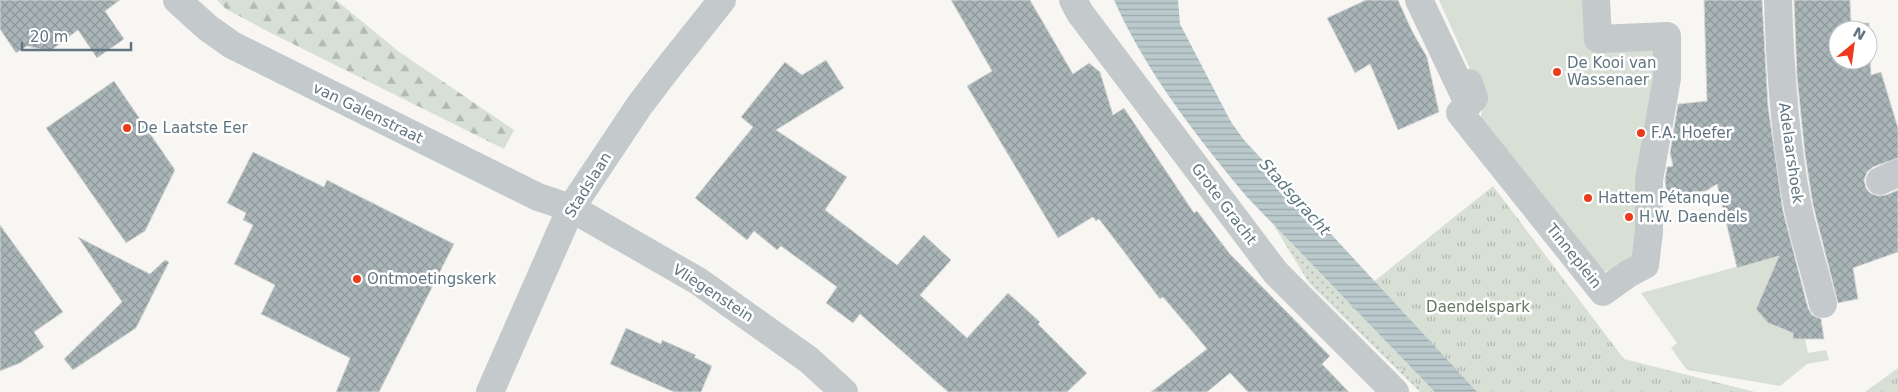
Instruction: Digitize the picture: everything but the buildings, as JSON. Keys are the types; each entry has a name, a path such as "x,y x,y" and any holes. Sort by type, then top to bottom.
{"street":[{"name":"van Galenstraat","path":"176,0 208,28 246,52 538,197 571,208"},
{"name":"Stadslaan","path":"490,392 571,208 639,106 722,0"},
{"name":"Grote Gracht","path":"1073,0 1080,14 1276,273 1395,392"},
{"name":"Tinneplein","path":"1419,0 1468,103"},
{"name":"Tinneplein","path":"1432,0 1474,98 1460,113 1603,292 1628,274 1645,265 1649,232 1649,180 1667,78 1666,36 1598,39 1596,0"},
{"name":"Adelaarshoek","path":"1778,0 1779,55 1790,158 1799,209 1823,304"},
{"name":"Vliegenstein","path":"571,208 698,281 809,360 844,392"}],"green space":[{"path":"217,0 336,0 398,51 514,130 504,149 271,33 226,9"},
{"name":"Hattem Pétanque","path":"1439,0 1589,0 1594,43 1659,41 1641,266 1594,273 1478,131 1484,100"},
{"name":"Daendelspark","path":"1493,186 1624,359 1755,392 1425,392 1341,308"},
{"path":"1273,224 1435,392 1420,392 1309,283"},
{"path":"1787,253 1760,298 1766,321 1778,327 1793,326 1793,339 1805,339 1808,353 1826,350 1829,360 1807,364 1780,386 1687,370 1671,348 1677,343 1641,293"},
{"path":"1898,368 1898,392 1865,392"}],"water":[{"name":"Stadsgracht","path":"1114,0 1178,0 1180,24 1231,122 1244,140 1477,392 1435,392 1247,197 1191,127 1157,78 1141,53"}],"place":[{"name":"De Kooi van Wassenaer","path":"1557,72"},
{"name":"De Laatste Eer","path":"127,128"},
{"name":"F.A. Hoefer","path":"1641,133"},
{"name":"Hattem Pétanque","path":"1588,198"},
{"name":"H.W. Daendels","path":"1629,217"},
{"name":"Ontmoetingskerk","path":"357,279"}]}
